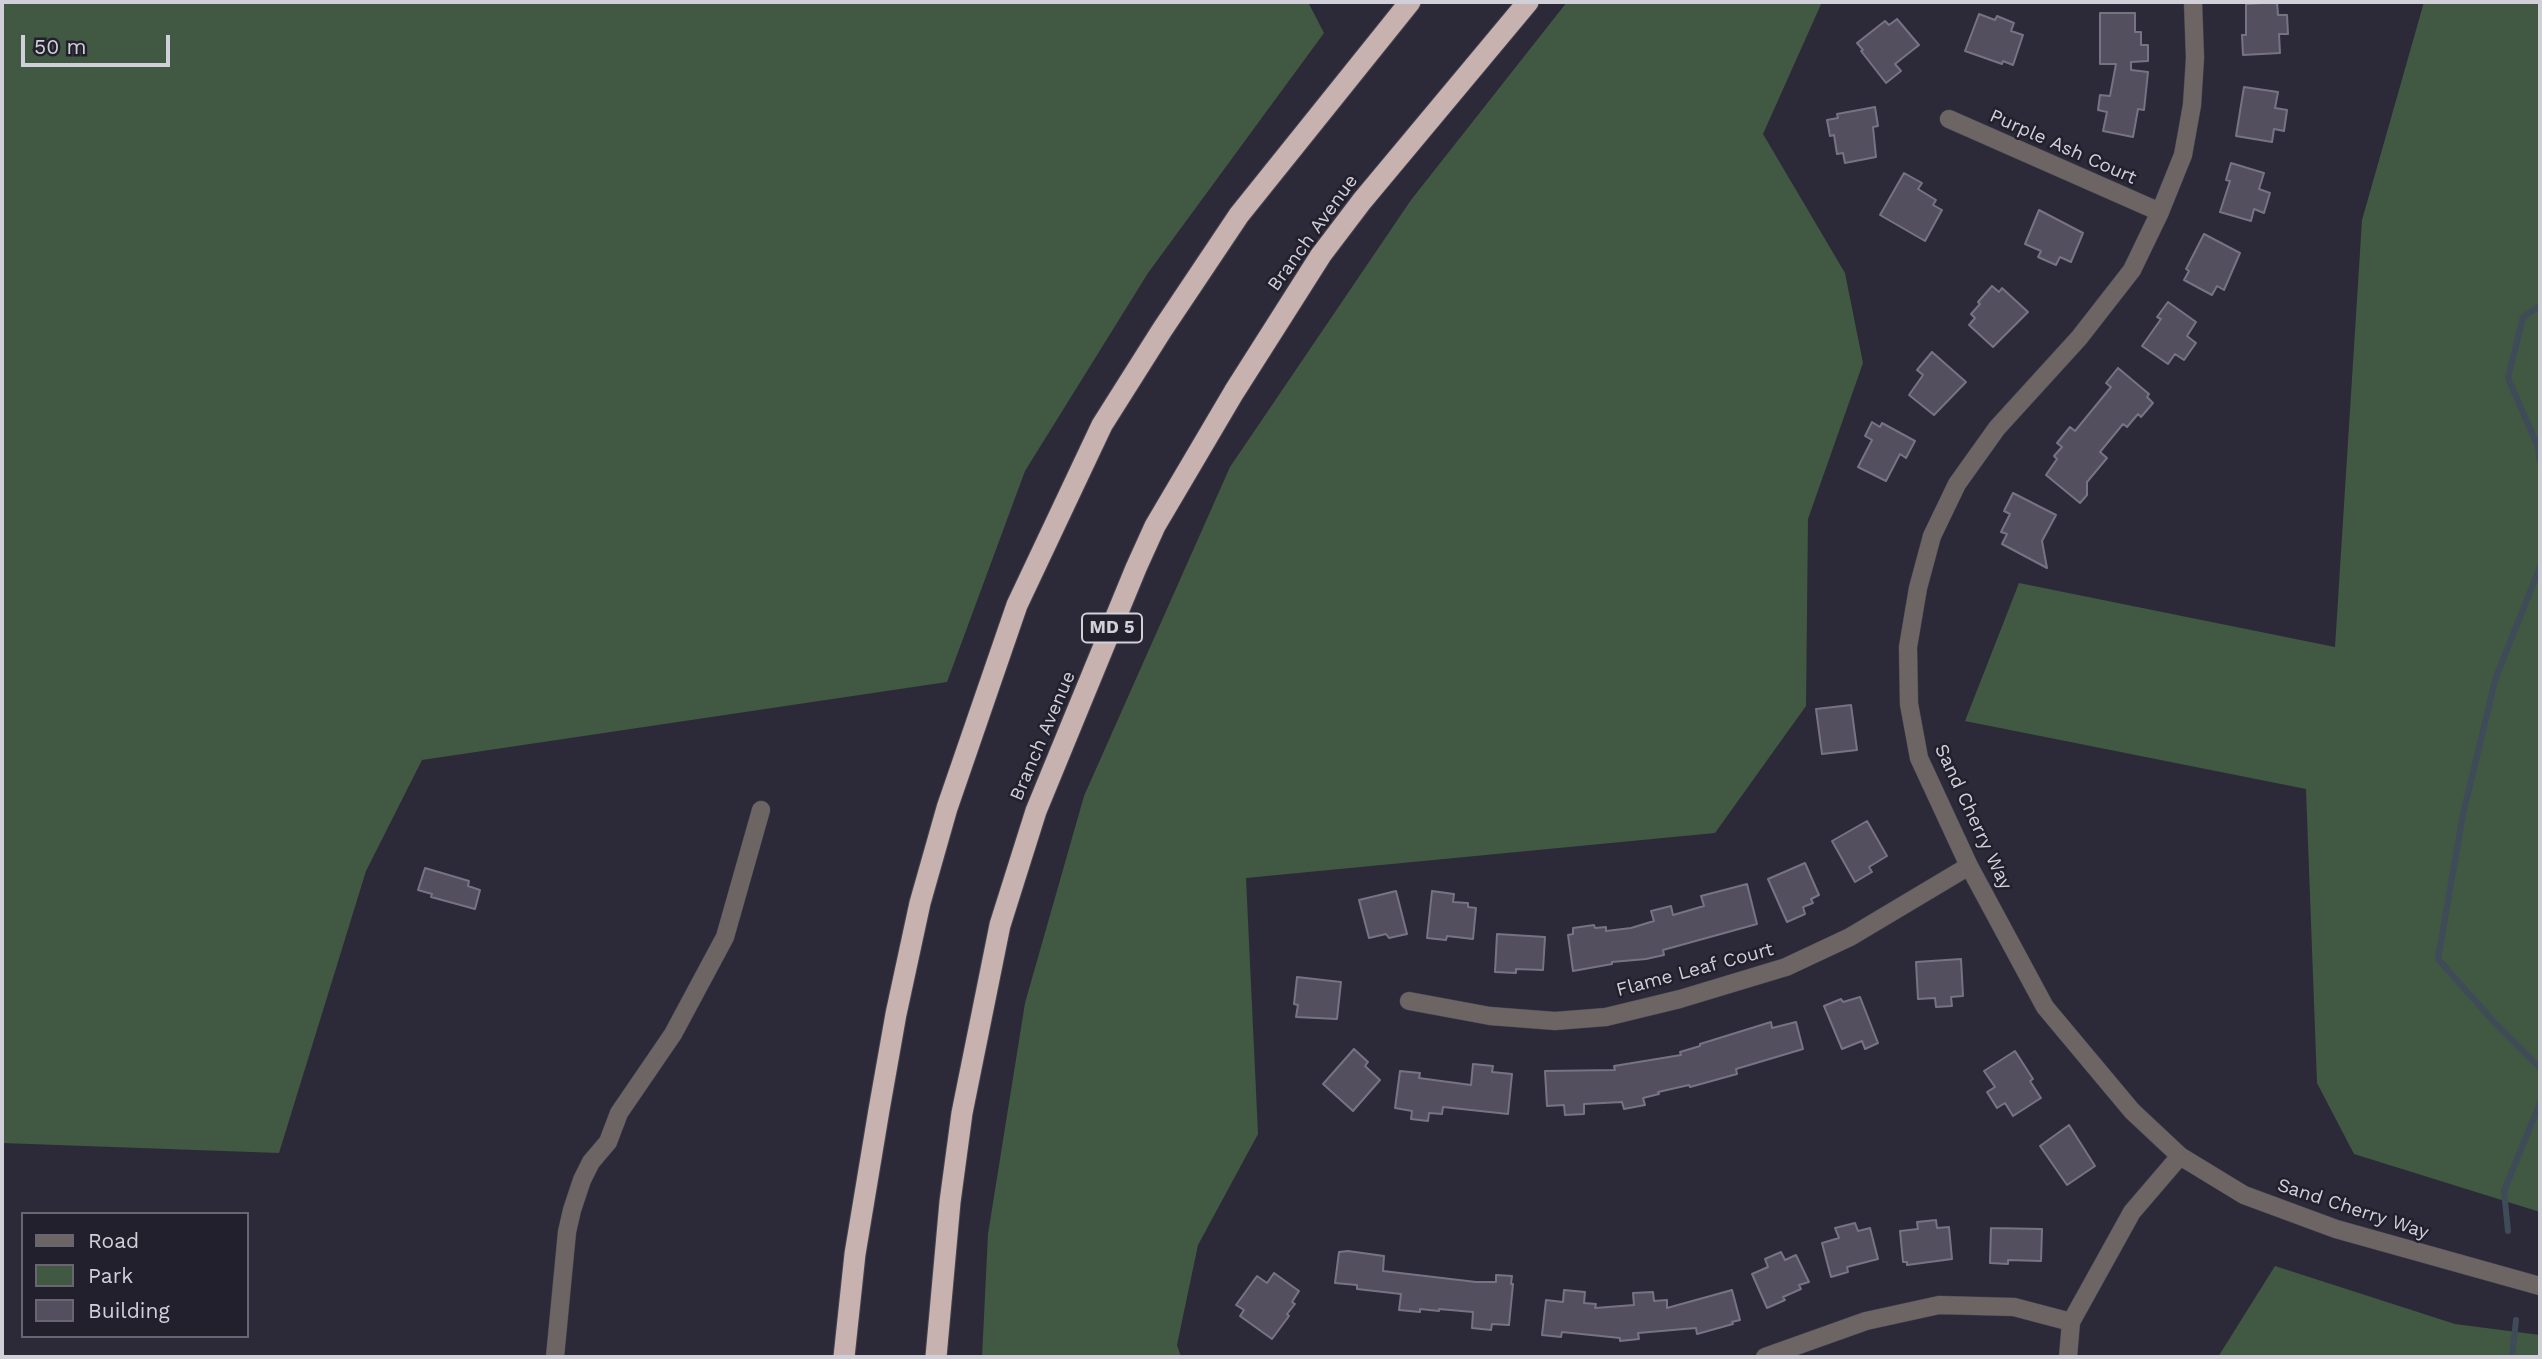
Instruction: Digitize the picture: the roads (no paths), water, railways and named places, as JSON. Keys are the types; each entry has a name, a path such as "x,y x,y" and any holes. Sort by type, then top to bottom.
{"highway":[{"path":"844,1357 855,1254 879,1110 920,903 947,808 1017,605 1102,425 1162,330 1239,215 1410,2"},
{"name":"Branch Avenue","path":"936,1357 945,1251 962,1113 1000,925 1035,811 1155,526 1234,392 1321,255 1362,201 1528,2"}],"street":[{"name":"Sand Cherry Way","path":"2193,2 2195,58 2192,105 2182,155 2160,212 2132,270 2079,338 1997,428 1957,484 1931,536 1918,588 1909,647 1909,704 1919,758 1969,866 2045,1007 2132,1111 2180,1157 2244,1195 2336,1229 2540,1286"},
{"name":"Purple Ash Court","path":"1949,119 2160,212"},
{"path":"555,1357 567,1231 582,1180 591,1162 608,1142 619,1113 673,1034 724,937 761,810"},
{"name":"Flame Leaf Court","path":"1409,1002 1490,1016 1555,1021 1606,1017 1786,968 1850,937 1969,866"},
{"path":"2068,1357 2071,1322 2132,1212 2180,1157"},
{"path":"1765,1357 1866,1321 1939,1305 2014,1307 2071,1322"}],"waterway":[{"path":"2540,306 2523,317 2508,378 2538,447 2540,462"},
{"path":"2540,567 2496,677 2463,814 2438,959 2494,1022 2540,1068"},
{"path":"2508,1231 2504,1191 2540,1103"},
{"path":"2512,1357 2516,1320"}]}
